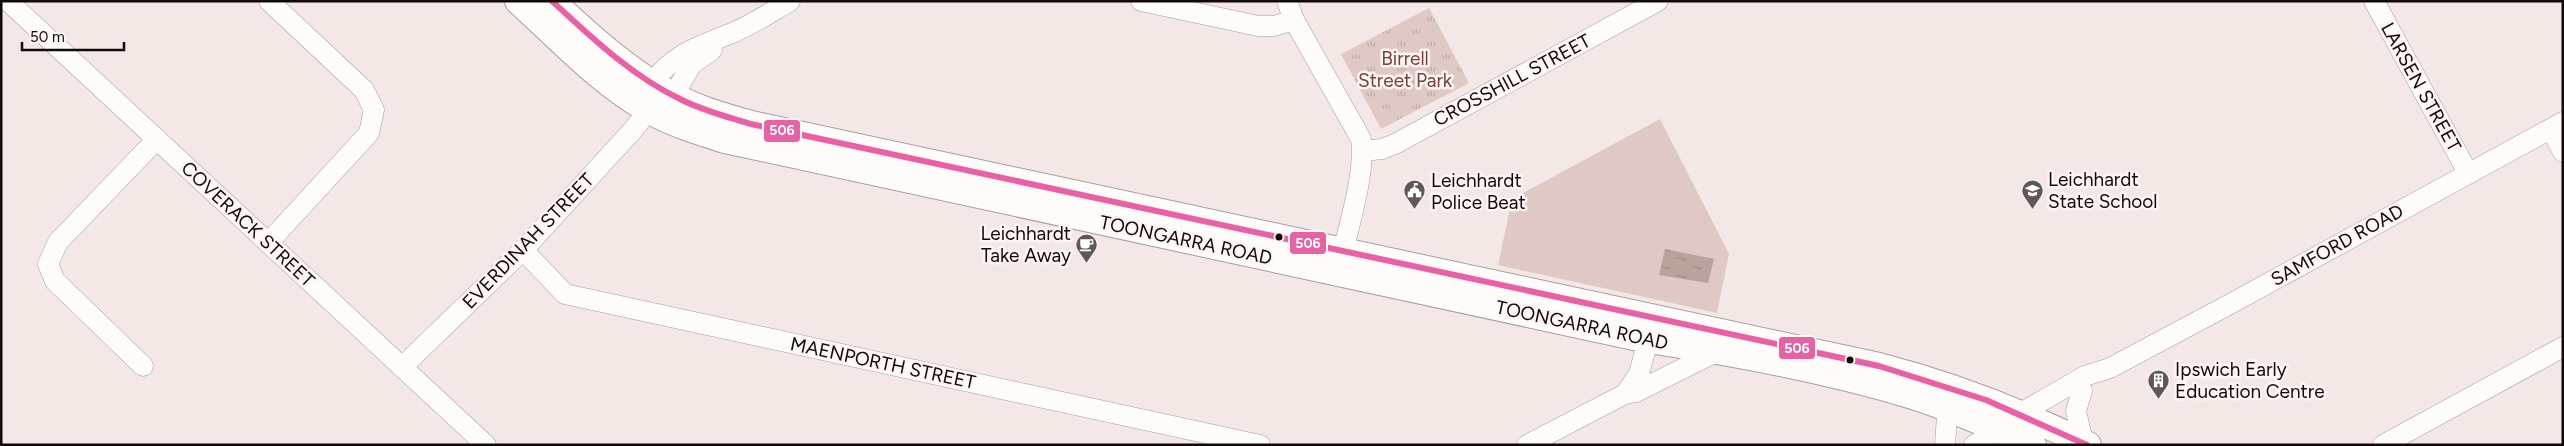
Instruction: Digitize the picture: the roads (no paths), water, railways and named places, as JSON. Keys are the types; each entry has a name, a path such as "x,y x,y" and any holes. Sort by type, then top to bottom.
{"main road":[{"name":"TOONGARRA ROAD","path":"518,1 613,85 649,110 694,131 758,148 1340,262"},
{"name":"TOONGARRA ROAD","path":"552,1 624,64 662,89 702,110 751,124 1659,335 1716,352 1860,382 1944,407 2033,445"},
{"path":"649,110 662,89"},
{"name":"TOONGARRA ROAD","path":"1659,335 1905,373 1943,383 2026,415 2086,444"},
{"name":"SAMFORD ROAD","path":"2001,430 2026,415"}],"street":[{"path":"268,243 369,133 374,110 364,90 269,1"},
{"path":"662,89 664,68 679,56 711,40 733,33 790,1"},
{"path":"1141,1 1258,26 1274,26 1291,10 1360,139 1363,151 1340,262"},
{"name":"CROSSHILL STREET","path":"1363,151 1382,149 1395,144 1658,1"},
{"name":"LARSEN STREET","path":"2374,1 2468,173"},
{"name":"COVERACK STREET","path":"8,5 157,139 486,445"},
{"name":"EVERDINAH STREET","path":"402,367 523,250 649,110"},
{"path":"2557,125 2563,152"},
{"name":"SAMFORD ROAD","path":"2026,415 2082,391 2110,368 2557,125"},
{"path":"143,366 56,281 48,264 58,242 157,139"},
{"name":"MAENPORTH STREET","path":"523,250 565,294 1260,445"},
{"path":"1652,385 1660,373 1659,335"},
{"path":"1625,394 1639,374 1659,335"},
{"path":"2383,445 2563,347"},
{"path":"1527,445 1625,394 1636,392 1652,385 1716,352"},
{"name":"SAMFORD ROAD","path":"2026,415 2085,376 2110,368"},
{"path":"2082,391 2076,411 2086,444"},
{"path":"1944,407 1947,416 1945,445"},
{"name":"SAMFORD ROAD","path":"1974,445 2001,430"}],"water":[{"path":"1665,249 1714,259 1708,283 1659,275"}],"place":[{"name":"Leichhardt State School","path":"2032,209"},
{"name":"Leichhardt Police Beat","path":"1415,210"},
{"name":"Leichhardt Take Away","path":"1087,263"},
{"name":"Ipswich Early Education Centre","path":"2159,399"}],"park label":[{"name":"Birrell Street Park","path":"1405,69"}]}
